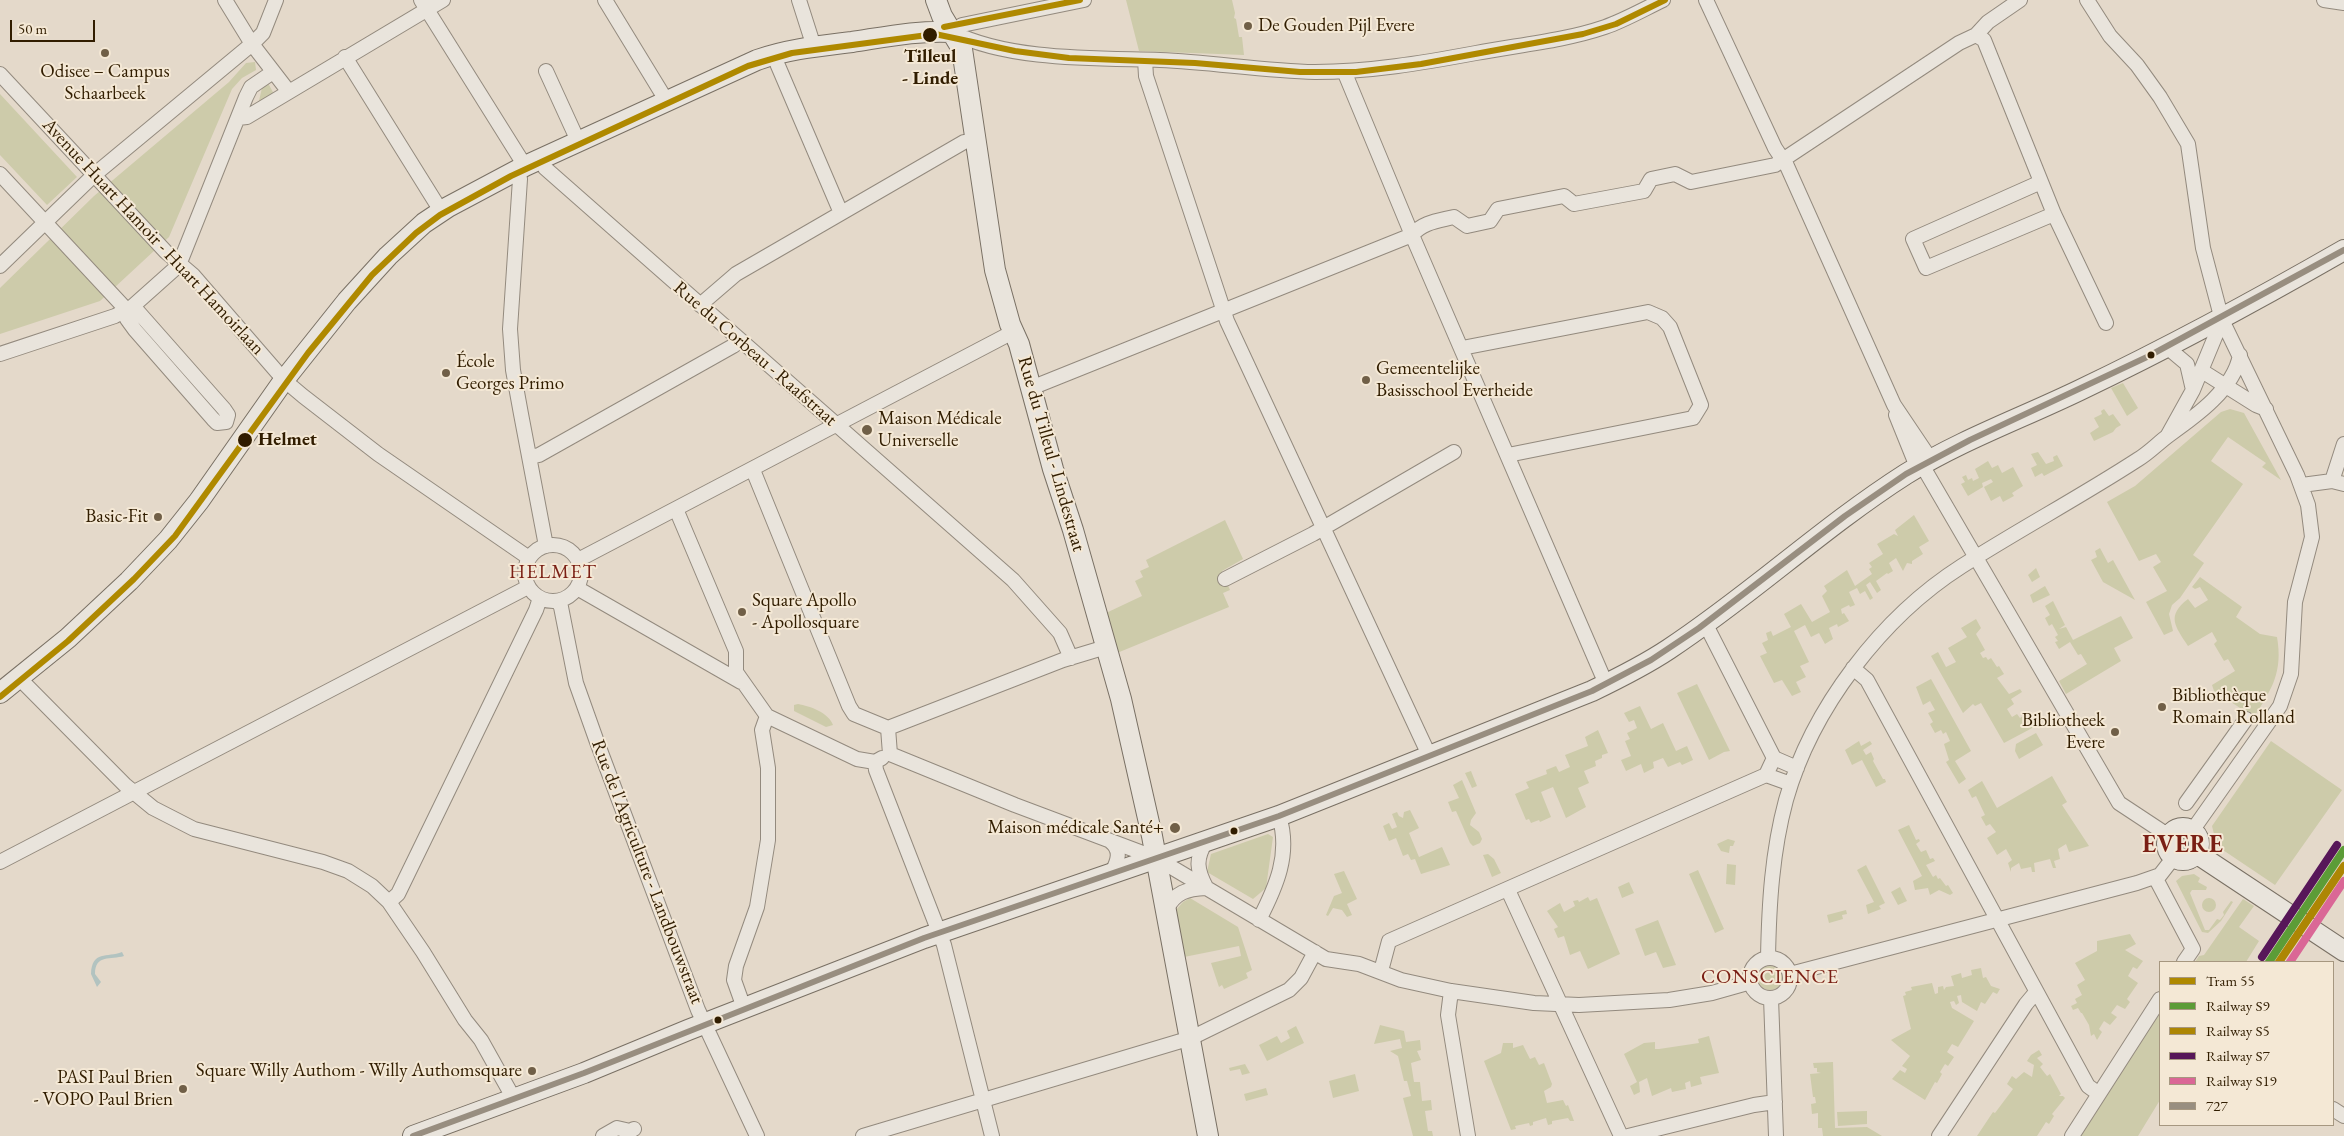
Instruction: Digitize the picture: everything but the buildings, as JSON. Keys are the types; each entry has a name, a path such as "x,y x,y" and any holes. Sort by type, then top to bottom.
{"street":[{"path":"225,0 252,44 289,92"},
{"path":"0,266 94,175 263,34 276,0"},
{"path":"238,118 247,117 289,92 424,5 443,0"},
{"path":"605,0 666,100"},
{"path":"799,0 814,47"},
{"name":"Rue du Tilleul - Lindestraat","path":"936,0 942,16 962,49 974,140 995,270 1013,332 1019,344 1121,699 1156,858 1208,1136"},
{"path":"952,32 962,25 1084,0"},
{"path":"0,693 20,679 129,582 168,540 199,501 284,380 370,275 417,229 442,212 528,165 666,100 773,54 929,31 952,32 970,41 1015,51 1069,57 1206,63 1300,71 1344,71 1421,63 1583,33 1616,23 1663,0"},
{"path":"1706,0 1775,148 1782,159 1894,405 1898,424 2119,803 2169,836"},
{"path":"1031,388 1412,235 1420,226 1454,217 1467,226 1490,221 1498,209 1564,196 1574,204 1644,191 1650,179 1675,174 1691,182 1775,165 1959,43 1976,35 1988,22 2020,0"},
{"path":"2087,0 2110,36 2137,65 2160,97 2188,144 2203,248 2222,320 2302,485 2312,525 2312,537 2295,602 2291,674 2287,690 2280,706 2192,832"},
{"name":"Rue du Corbeau - Raafstraat","path":"424,5 528,165 545,168 1013,580 1060,633 1071,658"},
{"path":"1976,35 1984,40 2054,214 2106,324"},
{"path":"773,54 841,213"},
{"path":"345,57 442,212"},
{"path":"1145,60 1146,76 1223,312 1428,755"},
{"path":"1344,71 1412,235 1606,684"},
{"path":"0,354 129,308 179,265 251,87 273,72"},
{"path":"546,72 578,141"},
{"name":"Avenue Huart Hamoir - Huart Hamoirlaan","path":"0,74 179,265 193,275 284,380 378,454 529,558"},
{"path":"700,305 736,274 964,142 974,140"},
{"path":"528,165 520,179 510,329 513,370 546,546"},
{"path":"0,174 116,298 129,308 224,409 228,415 226,422 217,423 213,419 134,330 127,319 129,308"},
{"path":"2041,182 1913,239 1926,268 2054,214"},
{"path":"425,1134 584,1074 744,1008 940,932 1279,816 1606,684 1668,650 1856,510 1923,464 1986,432 2044,408 2168,348 2222,320 2240,307 2344,250"},
{"path":"1462,348 1648,312 1662,318 1670,328 1701,405 1693,418 1508,455"},
{"path":"2168,436 2202,371 2222,320"},
{"path":"578,560 753,470 1013,332"},
{"path":"530,457 539,454 740,341"},
{"path":"2168,348 2187,364 2193,390"},
{"path":"1768,958 1772,873 1791,784 1819,724 1853,668 1883,632 1925,595 1961,567 2139,459 2183,426 2227,386 2238,368 2240,355"},
{"path":"2202,371 2266,409"},
{"path":"2302,485 2338,482 2344,444"},
{"path":"1225,579 1323,528 1454,452"},
{"path":"753,470 849,706 854,714 888,728 1071,658 1106,647"},
{"path":"676,509 736,651 736,672 766,716 858,759 875,762 890,754 1156,858 1326,958 1359,964 1401,980 1451,992 1561,1005 1670,1000 1712,993 1750,982"},
{"path":"546,546 565,547 578,560 582,574 577,588 572,594 558,601 540,598 528,587 525,577 529,558 540,548 546,546"},
{"path":"0,862 528,587"},
{"path":"577,588 746,685"},
{"path":"389,902 398,894 536,610 540,598"},
{"name":"Rue de l'Agriculture - Landbouwstraat","path":"558,601 576,682 704,1024 757,1136"},
{"path":"1705,624 1774,758 1797,768"},
{"path":"1853,668 1867,680 2088,1086 2099,1094"},
{"path":"20,679 125,785 153,808 194,829 323,862 348,871 372,886 389,902 481,1040 514,1099"},
{"path":"744,1008 734,980 736,966 757,907 766,857 769,801 768,768 762,730 766,716"},
{"path":"2186,803 2246,719"},
{"path":"888,728 890,754"},
{"path":"1381,971 1389,941 1766,775 1774,758"},
{"path":"875,762 876,770 940,932 992,1136"},
{"path":"1766,775 1791,784"},
{"path":"1259,920 1279,876 1283,832 1279,816"},
{"path":"2180,829 2192,832 2198,838 2199,844 2196,853 2186,860 2174,857 2168,850 2169,836 2180,829"},
{"path":"1110,841 1116,846 1118,856 1112,872"},
{"path":"1206,842 1200,851 1198,872 1206,888"},
{"path":"2196,853 2344,951"},
{"path":"1790,974 2155,877 2174,857"},
{"path":"2155,877 2193,949 2185,961"},
{"path":"1166,910 1171,900 1184,891 1206,888"},
{"path":"1508,890 1621,1136"},
{"path":"863,1136 1190,1038 1289,990 1301,978 1315,952"},
{"path":"1768,958 1780,960 1790,974 1786,990 1782,994 1771,998 1760,995 1750,982 1754,966 1768,958"},
{"path":"1451,992 1448,1015 1468,1136"},
{"path":"1940,1136 2026,1004 2036,992"},
{"path":"1771,998 1776,1136"},
{"path":"2072,1136 2159,1001"},
{"path":"1628,1136 1754,1105 1776,1102"},
{"path":"603,1136 617,1128 630,1131 634,1129"}],"shaded area":[{"path":"1126,0 1232,0 1239,37 1242,37 1244,55 1139,51"},
{"path":"255,62 256,70 242,78 232,89 169,237 100,301 0,334 0,288 94,196 229,82 246,63"},
{"path":"268,83 275,96 258,105 262,88"},
{"path":"0,94 77,177 47,205 0,155"},
{"path":"2123,383 2138,408 2127,416 2111,388"},
{"path":"2104,409 2109,416 2113,414 2121,425 2113,432 2094,441 2090,433 2099,427 2094,418 2102,414 2101,411"},
{"path":"2230,409 2244,413 2281,480 2262,467 2266,463 2228,437 2211,461 2243,484 2193,555 2204,563 2180,598 2172,605 2169,614 2173,631 2164,635 2146,602 2167,591 2153,567 2161,562 2156,554 2139,561 2107,502 2135,486 2221,412"},
{"path":"2038,452 2046,464 2054,461 2053,457 2057,455 2063,466 2044,476 2042,473 2035,477 2031,468 2037,465 2031,454"},
{"path":"1988,461 1992,468 1998,465 2002,473 2013,467 2023,486 2012,493 2014,496 2003,502 2000,496 1991,501 1984,487 1993,482 1991,479 1982,483 1983,487 1968,496 1961,484 1965,482 1962,477 1966,475 1968,480 1972,478 1973,481 1979,478 1975,469"},
{"path":"1914,515 1929,541 1919,547 1923,554 1912,561 1912,564 1907,563 1903,571 1896,558 1889,563 1893,571 1876,581 1881,590 1877,593 1870,582 1866,585 1873,598 1870,600 1865,591 1860,594 1857,588 1849,592 1855,605 1850,607 1849,605 1841,609 1842,614 1844,613 1849,621 1838,627 1837,624 1829,628 1833,639 1825,644 1819,633 1811,637 1805,625 1794,631 1809,662 1800,666 1806,677 1796,682 1801,692 1792,696 1782,680 1774,683 1760,656 1767,653 1762,643 1768,640 1766,633 1771,631 1773,636 1791,627 1784,614 1801,604 1812,622 1830,612 1822,596 1827,591 1824,586 1847,570 1855,586 1872,574 1869,569 1872,567 1869,563 1883,554 1877,544 1894,534 1898,536 1895,530"},
{"path":"1225,520 1243,559 1222,571 1230,590 1223,593 1229,607 1117,653 1106,613 1142,596 1135,581 1143,577 1140,571 1149,567 1146,560"},
{"path":"2100,548 2108,563 2113,560 2135,600 2103,582 2091,560 2097,557 2095,551"},
{"path":"2036,568 2040,577 2032,582 2028,575"},
{"path":"2200,577 2242,607 2236,617 2260,634 2277,637 2277,670 2271,689 2254,717 2214,691 2212,685 2235,671 2228,659 2224,661 2214,644 2217,641 2212,632 2188,646 2176,627 2175,616 2177,611 2188,599 2195,608 2208,600 2200,587 2195,589 2192,587"},
{"path":"2045,586 2050,595 2033,603 2030,595"},
{"path":"2053,601 2065,625 2059,629 2066,627 2073,640 2121,616 2133,638 2114,648 2121,661 2066,694 2059,681 2087,664 2081,654 2078,655 2070,642 2059,649 2055,642 2058,641 2055,637 2058,635 2052,624 2049,626 2045,618 2050,615 2045,606"},
{"path":"1976,619 1981,628 1976,634 1985,650 1980,653 1983,658 1986,657 1988,660 1991,658 1997,667 1999,666 2004,674 1997,678 2009,694 2020,689 2022,692 2011,699 2014,704 2007,709 2012,717 2017,714 2020,718 2026,714 2036,726 2004,743 1981,703 1975,706 1973,704 1963,713 1931,656 1938,652 1946,667 1956,662 1948,648 1967,637 1961,628"},
{"path":"1931,679 1971,751 1955,761 1966,779 1959,784 1946,762 1949,760 1944,744 1950,741 1946,732 1943,734 1941,730 1935,733 1930,724 1933,722 1928,713 1935,710 1930,701 1923,705 1916,687"},
{"path":"1697,684 1730,751 1709,760 1677,693"},
{"path":"798,704 813,708 828,717 833,725 826,727 794,711 794,705"},
{"path":"1640,706 1651,729 1663,723 1676,751 1687,746 1693,760 1682,765 1680,762 1668,767 1663,758 1653,762 1654,768 1644,773 1641,764 1626,771 1621,760 1631,756 1625,741 1630,739 1627,733 1637,728 1634,720 1629,722 1624,713"},
{"path":"1598,730 1608,753 1595,761 1596,766 1584,771 1589,783 1578,788 1586,807 1566,818 1553,787 1541,792 1551,817 1540,822 1539,820 1531,823 1529,819 1526,820 1515,794 1529,788 1526,782 1547,774 1546,770 1556,766 1559,772 1570,767 1565,755 1588,746 1585,737"},
{"path":"2036,733 2043,745 2019,759 2015,751 2016,744"},
{"path":"1859,741 1861,746 1870,741 1872,744 1863,750 1866,755 1871,752 1873,761 1886,782 1876,787 1862,760 1852,765 1845,750"},
{"path":"2271,741 2342,790 2275,885 2217,846 2212,826"},
{"path":"1471,771 1477,786 1472,788 1465,773"},
{"path":"2052,776 2067,802 2062,805 2089,846 2069,852 2066,844 2058,849 2060,859 2054,861 2056,868 2053,868 2050,859 2034,863 2035,872 2032,872 2031,867 2021,869 2019,863 2011,868 2011,872 2008,863 2012,860 2006,849 1997,855 1987,838 1996,832 1990,824 1986,826 1981,817 1985,815 1976,796 1972,798 1968,790 1982,781 1997,808"},
{"path":"1462,780 1476,813 1470,825 1479,832 1482,839 1480,843 1473,846 1456,811 1452,812 1448,802 1459,798 1453,785"},
{"path":"1410,810 1419,828 1409,833 1419,857 1442,847 1450,865 1421,874 1415,859 1411,860 1408,854 1403,856 1396,838 1389,841 1383,826 1389,823 1392,829 1397,827 1392,814 1397,812 1403,818 1404,812"},
{"path":"1909,825 1916,840 1919,839 1920,841 1916,844 1921,852 1926,850 1930,859 1933,858 1935,861 1926,865 1933,877 1936,875 1946,886 1948,885 1953,893 1950,895 1939,890 1930,895 1928,888 1915,890 1913,881 1922,876 1898,830"},
{"path":"1268,834 1273,837 1266,888 1253,899 1207,872 1211,854"},
{"path":"2183,835 2191,840 2192,844 2187,852 2183,853 2175,848 2174,844 2179,836"},
{"path":"1728,839 1735,841 1733,846 1730,846 1729,853 1721,851 1717,844"},
{"path":"1488,854 1494,859 1501,873 1492,877 1483,855"},
{"path":"1727,864 1736,865 1735,885 1726,884"},
{"path":"1866,865 1885,903 1879,906 1881,909 1868,914 1866,905 1874,902 1857,870"},
{"path":"1698,870 1724,929 1715,933 1689,874"},
{"path":"1344,871 1357,899 1347,904 1352,915 1347,917 1342,910 1333,908 1328,916 1326,915 1334,896 1342,893 1334,874"},
{"path":"2194,874 2200,878 2198,882 2207,887 2206,890 2192,890 2190,893 2205,930 2209,930 2217,919 2220,920 2224,915 2223,912 2231,901 2233,902 2221,921 2208,933 2202,932 2176,881 2182,876"},
{"path":"1629,882 1634,893 1622,898 1618,887"},
{"path":"1900,887 1907,901 1898,905 1891,892"},
{"path":"1588,897 1590,901 1597,898 1620,954 1588,969 1580,951 1570,955 1564,936 1558,938 1554,929 1558,927 1547,911 1560,903 1564,912 1575,906 1573,901 1578,900 1579,902"},
{"path":"1190,898 1238,927 1252,970 1246,973 1248,978 1224,989 1222,985 1219,987 1211,963 1241,956 1239,946 1184,957 1176,910 1183,902"},
{"path":"2209,898 2214,900 2216,905 2214,910 2209,912 2204,910 2202,905 2204,900"},
{"path":"2243,899 2254,906 2239,927 2259,941 2247,961 2196,961 2199,956 2204,955"},
{"path":"1846,910 1847,914 1842,915 1843,919 1829,923 1827,915"},
{"path":"1658,920 1676,965 1663,968 1656,952 1645,956 1635,929"},
{"path":"2130,934 2136,944 2125,950 2143,961 2137,969 2133,967 2128,976 2138,983 2127,999 2130,1002 2125,1009 2117,1005 2111,1013 2117,1017 2110,1025 2104,1021 2099,1029 2102,1032 2097,1040 2094,1034 2091,1036 2089,1025 2082,1013 2078,1008 2073,1010 2071,1006 2077,1003 2075,999 2082,995 2077,985 2085,980 2075,963 2097,951 2097,941"},
{"path":"122,952 124,956 105,959 98,963 95,974 101,982 97,987 91,974 94,961 101,956"},
{"path":"1770,966 1778,970 1782,978 1778,986 1770,990 1762,986 1758,978 1762,970"},
{"path":"1981,968 1983,978 1986,977 1991,986 2000,989 1997,994 1993,992 1985,1004 1981,1002 1977,1011 1962,1002 1961,995 1957,996 1959,1003 1956,1005 1954,1001 1950,1002 1952,1008 1974,1021 1958,1047 1952,1044 1947,1052 1954,1057 1948,1066 1945,1064 1940,1072 1942,1074 1937,1083 1935,1082 1925,1100 1892,1079 1900,1070 1905,1073 1907,1069 1902,1066 1910,1056 1891,1040 1911,1029 1903,996 1906,995 1905,992 1912,990 1911,987 1932,983 1935,994 1938,993 1938,987 1943,986 1944,990 1946,987 1954,986 1951,976 1961,973 1962,978 1972,975 1971,970"},
{"path":"2159,1015 2159,1102 2138,1136 2081,1136"},
{"path":"1380,1025 1404,1031 1406,1042 1420,1040 1421,1050 1417,1051 1421,1060 1411,1063 1414,1082 1420,1082 1422,1101 1431,1100 1432,1110 1425,1111 1428,1131 1432,1131 1433,1136 1413,1136 1403,1098 1411,1096 1407,1081 1404,1081 1398,1056 1390,1051 1402,1048 1400,1039 1374,1044"},
{"path":"1296,1026 1304,1043 1267,1061 1259,1045 1277,1036 1281,1043 1290,1038 1287,1031"},
{"path":"1709,1036 1719,1073 1700,1077 1702,1084 1691,1087 1690,1081 1685,1083 1686,1089 1672,1092 1671,1088 1652,1096 1647,1078 1639,1082 1640,1092 1634,1095 1630,1086 1637,1082 1624,1054 1644,1043 1655,1042 1655,1049 1659,1049 1699,1043 1698,1039"},
{"path":"1503,1043 1513,1043 1513,1048 1523,1045 1530,1059 1535,1057 1539,1065 1544,1063 1552,1084 1551,1087 1544,1091 1547,1103 1563,1100 1566,1106 1568,1105 1574,1121 1570,1121 1568,1118 1552,1121 1552,1124 1548,1125 1546,1118 1533,1122 1533,1125 1530,1126 1529,1123 1515,1126 1516,1129 1511,1130 1484,1061 1501,1053"},
{"path":"2039,1050 2042,1055 2037,1058 2043,1064 2040,1067 2047,1076 2050,1074 2061,1094 2059,1096 2065,1098 2052,1114 2054,1116 2049,1124 2046,1122 2037,1136 1977,1136 1993,1112 1995,1113 2013,1089 2007,1084 2012,1076 2016,1079 2024,1072 2032,1077 2034,1065 2027,1061 2031,1055"},
{"path":"1833,1062 1835,1128 1867,1127 1882,1136 1823,1136 1822,1128 1818,1128 1818,1113 1812,1114 1811,1104 1816,1103 1815,1097 1813,1097 1810,1074 1821,1073 1817,1072 1817,1068 1814,1068 1813,1063"},
{"path":"1245,1064 1250,1073 1242,1075 1240,1069 1230,1071 1229,1068"},
{"path":"1355,1074 1359,1091 1333,1098 1329,1081"},
{"path":"1266,1088 1268,1095 1246,1101 1244,1094"},
{"path":"1867,1111 1867,1124 1838,1126 1837,1112"}],"tram line":[{"name":"55","path":"944,27 1080,0"},
{"name":"55","path":"0,697 68,641 134,579 175,536 308,353 372,275 416,233 440,215 511,176 748,66 792,53 935,34 1015,51 1069,58 1195,63 1300,72 1356,72 1421,64 1583,34 1616,24 1665,0"}],"rail line":[{"name":"S7","path":"2262,957 2337,845"},
{"name":"S9","path":"2270,961 2344,850"},
{"name":"S5","path":"2280,961 2344,866"},
{"name":"S19","path":"2291,961 2344,881"}],"transit line":[{"name":"727","path":"413,1136 584,1073 924,938 1279,816 1592,691 1651,660 1699,628 1845,516 1906,474 1970,440 2147,357 2344,250"}],"place":[{"name":"De Gouden Pijl Evere","path":"1248,26"},
{"name":"Tilleul - Linde","path":"930,35"},
{"name":"Odisee – Campus Schaarbeek","path":"105,53"},
{"name":"École Georges Primo","path":"446,373"},
{"name":"Gemeentelijke Basisschool Everheide","path":"1366,380"},
{"name":"Maison Médicale Universelle","path":"867,430"},
{"name":"Helmet","path":"245,440"},
{"name":"Basic-Fit","path":"158,517"},
{"name":"Square Apollo - Apollosquare","path":"742,612"},
{"name":"Bibliothèque Romain Rolland","path":"2162,707"},
{"name":"Bibliotheek Evere","path":"2115,732"},
{"name":"Maison médicale Santé+","path":"1175,828"},
{"name":"Square Willy Authom - Willy Authomsquare","path":"532,1071"},
{"name":"PASI Paul Brien - VOPO Paul Brien","path":"183,1089"}],"district":[{"name":"HELMET","path":"553,573"},
{"name":"EVERE","path":"2183,845"},
{"name":"CONSCIENCE","path":"1770,978"}]}
